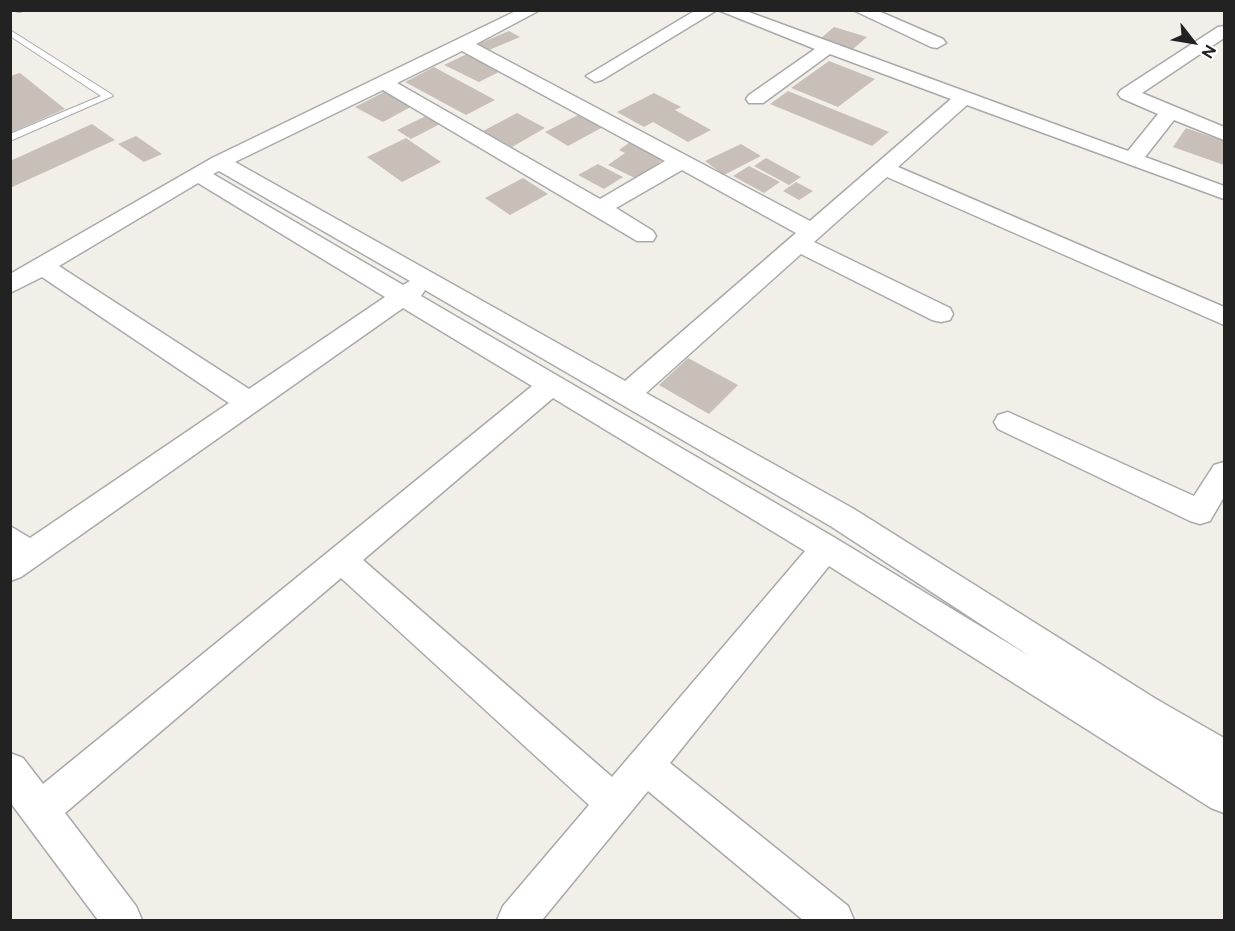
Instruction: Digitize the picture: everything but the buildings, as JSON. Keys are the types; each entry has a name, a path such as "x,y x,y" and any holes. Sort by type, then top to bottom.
{"street":[{"path":"10,285 209,168 532,10"},
{"path":"595,76 709,10"},
{"path":"726,10 962,99 1224,193"},
{"path":"861,10 937,43"},
{"path":"1224,31 1128,94 1224,134"},
{"path":"462,44 685,164 805,238 941,314"},
{"path":"756,99 827,48"},
{"path":"383,82 645,236"},
{"path":"627,395 962,99"},
{"path":"1131,160 1170,112"},
{"path":"596,206 606,205 674,164 685,164"},
{"path":"209,168 426,280 843,518 1138,724 1224,795"},
{"path":"209,168 402,297 826,548 1138,724 1224,757"},
{"path":"884,168 1224,317"},
{"path":"42,266 250,403"},
{"path":"17,554 250,403 426,280"},
{"path":"40,810 551,385"},
{"path":"1008,422 1200,512 1222,482"},
{"path":"517,921 826,548"},
{"path":"342,558 356,574 614,803"},
{"path":"646,766 834,921"},
{"path":"10,771 122,921"}],"lane":[{"path":"12,10 20,10"},
{"path":"10,32 108,96 10,138"}]}
